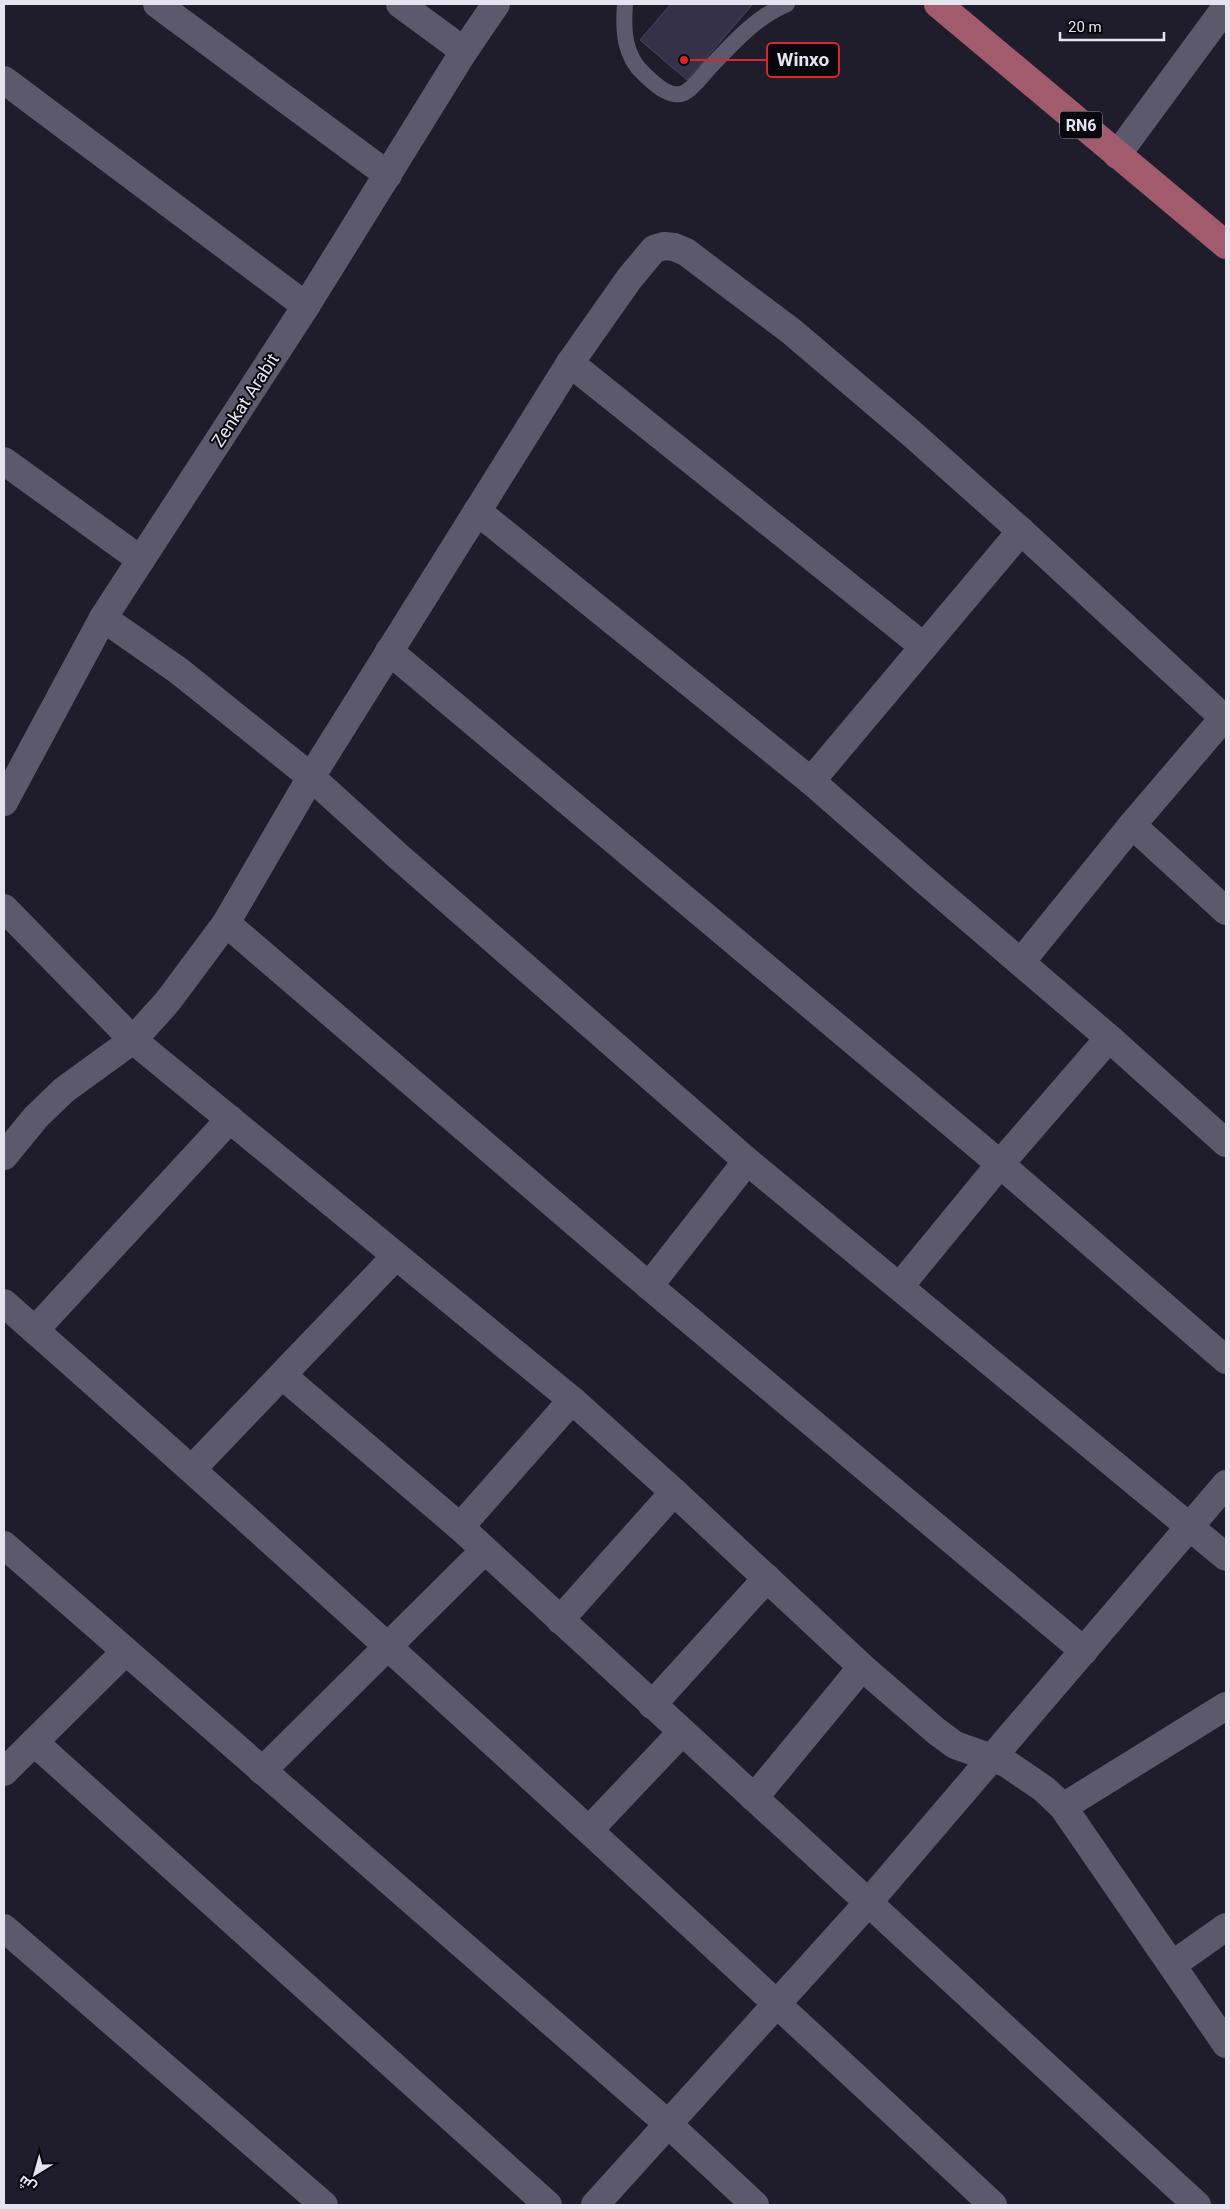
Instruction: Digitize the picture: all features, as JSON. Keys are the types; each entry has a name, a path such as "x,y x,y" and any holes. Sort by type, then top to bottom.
{"main road":[{"name":"RN6","path":"938,4 1226,245"}],"street":[{"path":"157,4 388,175"},
{"path":"400,4 464,51"},
{"name":"Zenkat Arabit","path":"4,802 103,618 306,306 464,51 496,4"},
{"path":"1117,155 1226,7"},
{"path":"4,80 306,306"},
{"path":"4,1156 36,1117 64,1090 133,1040 168,1002 226,923 311,777 476,511 570,363 629,278 654,249 674,247 686,252 791,331 1022,531 1225,717 1132,825 1021,962"},
{"path":"570,363 923,646"},
{"path":"4,461 141,560"},
{"path":"476,511 811,781 1109,1038 1226,1142"},
{"path":"811,781 1022,531"},
{"path":"103,618 179,671 311,777 398,856 747,1161 1226,1557"},
{"path":"389,651 1000,1164 1226,1360"},
{"path":"1132,825 1226,911"},
{"path":"4,908 133,1040 572,1400 862,1667 955,1745 1006,1763 1044,1790 1063,1807 1226,2044"},
{"path":"226,923 649,1286 1084,1651"},
{"path":"900,1286 1000,1164 1109,1038"},
{"path":"35,1330 230,1119"},
{"path":"649,1286 747,1161"},
{"path":"192,1470 396,1256"},
{"path":"4,1303 389,1646 590,1829 993,2205"},
{"path":"283,1376 460,1527 867,1904 1197,2205"},
{"path":"460,1527 572,1400"},
{"path":"595,2205 667,2123 778,2004 867,1904 1226,1484"},
{"path":"560,1620 674,1492"},
{"path":"4,1545 667,2123 755,2205"},
{"path":"262,1771 484,1551"},
{"path":"652,1705 767,1578"},
{"path":"4,1772 125,1652"},
{"path":"754,1798 862,1667"},
{"path":"1063,1807 1226,1706"},
{"path":"590,1829 682,1732"},
{"path":"34,1742 548,2205"},
{"path":"1172,1965 1226,1927"},
{"path":"4,1928 314,2202"}],"lane":[{"path":"625,4 623,24 631,58 651,80 665,91 674,94 684,93 735,41 765,15 787,4"}],"building":[{"path":"671,4 753,4 687,80 640,40"}],"place":[{"name":"Winxo","path":"684,60"}]}
